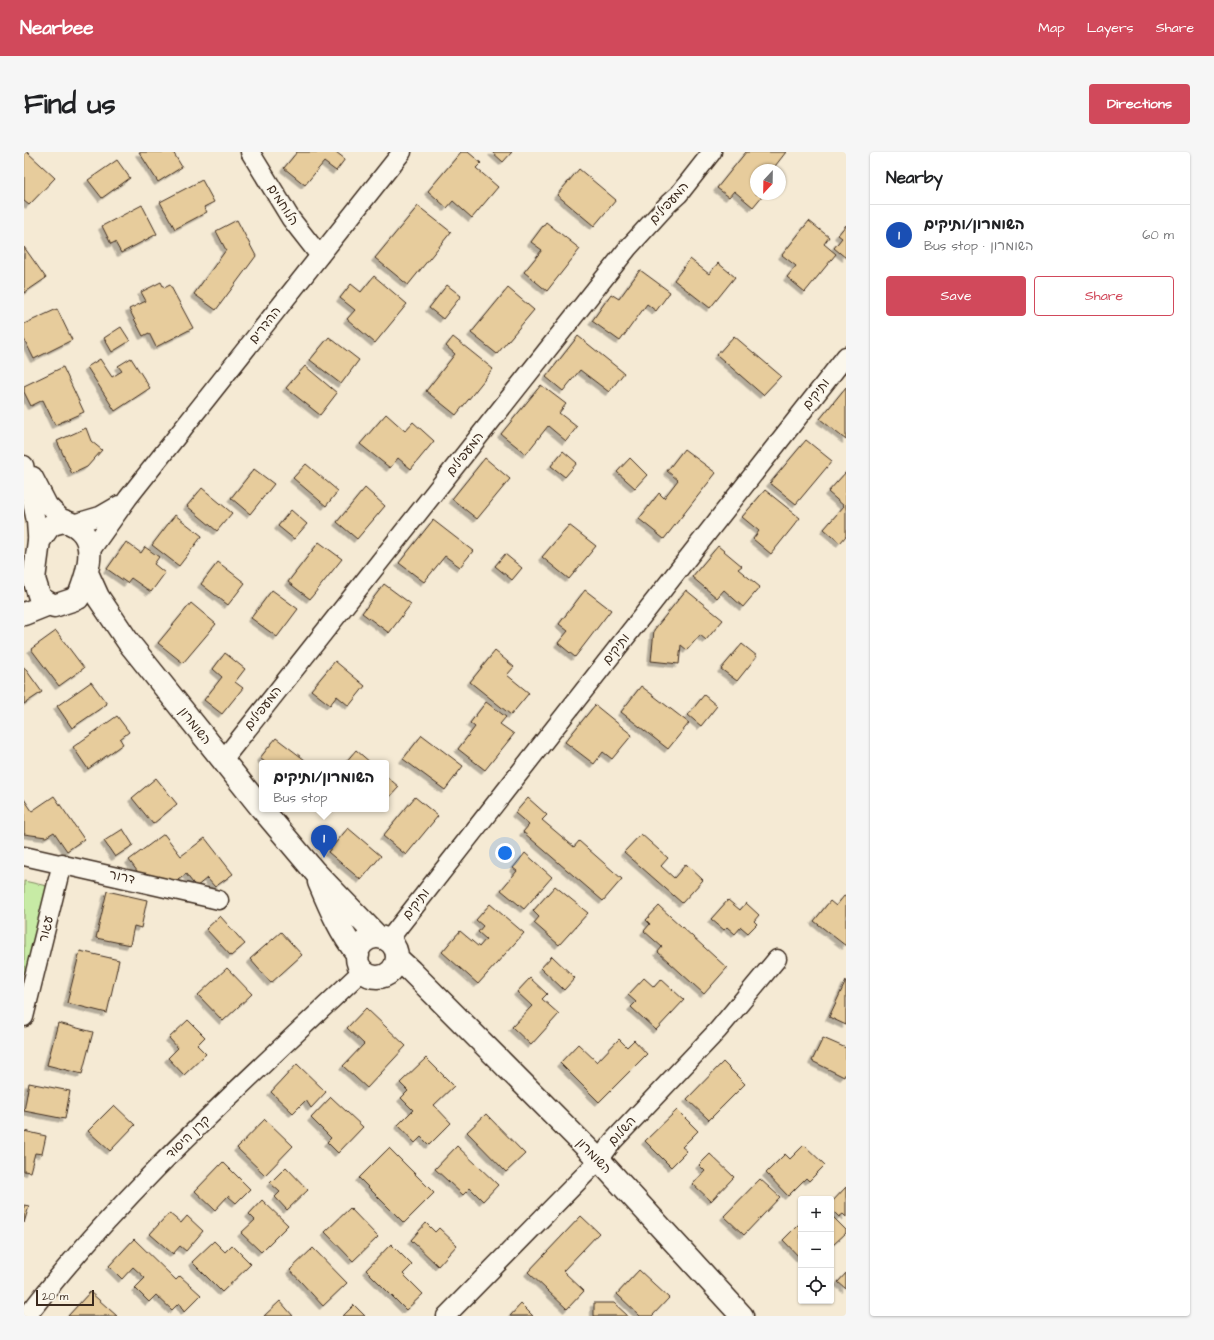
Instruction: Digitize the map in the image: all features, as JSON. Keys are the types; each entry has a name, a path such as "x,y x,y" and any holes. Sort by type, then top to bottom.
{"street":[{"name":"הלוחמים","path":"250,152 291,219 320,256"},
{"name":"ההדרים","path":"88,565 128,498 402,152"},
{"name":"המעפילים","path":"222,761 623,254 679,194 712,152"},
{"name":"ותיקים","path":"389,953 394,933 846,356"},
{"path":"24,456 45,500 68,523 87,538 88,565 78,598 54,606 40,598 36,589 34,576 39,541 48,528 53,524 68,523"},
{"path":"24,465 36,521 38,550"},
{"name":"ההדרים","path":"68,523 100,516 128,498"},
{"name":"השומרון","path":"88,565 98,597 129,643 259,805"},
{"path":"24,595 34,576"},
{"name":"השומרון","path":"78,598 129,643"},
{"path":"24,614 49,604"},
{"name":"השומרון","path":"265,812 315,872 389,953 440,1000 599,1160 742,1316"},
{"name":"דרור","path":"24,856 219,900"},
{"name":"עגור","path":"25,1010 62,864"},
{"name":"השומרון","path":"315,872 331,912 360,962"},
{"path":"368,939 389,953 384,975 373,976 360,962 361,945 368,939"},
{"name":"השלום","path":"446,1316 599,1160 612,1141 718,1030 777,959"},
{"name":"קרן היסוד","path":"27,1316 56,1278 97,1231 164,1160 360,962"}],"green space":[{"path":"24,881 47,886 24,988"}],"building":[{"path":"24,152 27,152 55,178 29,205 24,201"},
{"path":"139,152 173,152 182,167 158,182"},
{"path":"297,152 336,152 345,159 336,171 324,162 305,185 284,168"},
{"path":"461,152 468,152 481,163 476,168 498,187 472,218 453,201 447,208 428,191"},
{"path":"492,152 512,152 503,162"},
{"path":"746,152 786,152 777,164 750,164 750,200 759,200 753,207 734,191 729,197 717,188"},
{"path":"117,160 130,178 102,198 88,180"},
{"path":"579,169 616,200 594,226 557,195"},
{"path":"202,180 214,202 204,207 207,212 175,229 160,202"},
{"path":"142,205 157,234 121,253 115,242 111,244 102,226"},
{"path":"418,206 451,232 408,285 375,258"},
{"path":"237,220 256,256 216,310 194,294 226,250 216,231"},
{"path":"809,221 829,237 824,244 836,254 805,292 787,277 796,266 782,255"},
{"path":"546,222 580,249 547,291 524,272 542,250 531,242"},
{"path":"846,225 846,258 834,248 842,238 838,235"},
{"path":"24,247 46,278 24,293"},
{"path":"690,259 709,274 718,263 735,277 710,308 674,280"},
{"path":"640,270 670,292 656,311 647,304 620,341 592,321 611,294 619,299"},
{"path":"374,276 407,304 375,343 347,319 355,310 340,298 351,284 361,292"},
{"path":"161,282 164,288 170,285 193,328 156,347 149,333 143,336 129,309 146,301 141,292"},
{"path":"447,285 461,296 443,319 429,308"},
{"path":"508,288 534,310 497,354 471,333"},
{"path":"57,309 72,340 34,359 24,339 24,324"},
{"path":"121,327 130,341 112,352 104,338"},
{"path":"578,336 624,373 609,392 580,370 563,391 546,377"},
{"path":"734,336 781,376 763,395 717,355"},
{"path":"329,337 359,360 341,384 310,360"},
{"path":"453,337 493,369 456,415 426,391 455,354 446,346"},
{"path":"131,358 150,388 115,411 87,367 100,359 112,377 122,371 118,366"},
{"path":"305,366 337,393 320,415 286,388"},
{"path":"63,367 84,412 55,425 43,400 31,406 24,392 24,386"},
{"path":"541,385 566,404 559,413 577,427 566,441 548,426 526,454 501,434"},
{"path":"846,387 846,440 820,419"},
{"path":"386,414 405,431 413,422 434,441 411,469 398,458 390,468 360,444"},
{"path":"86,428 91,441 102,450 87,467 72,474 57,441"},
{"path":"806,440 832,461 796,504 770,483"},
{"path":"684,449 716,473 664,539 639,519 659,493 664,498 678,480 667,471"},
{"path":"563,451 577,463 565,477 551,466"},
{"path":"485,458 510,479 477,519 452,499"},
{"path":"630,458 647,475 635,488 617,472"},
{"path":"306,464 338,491 326,506 293,478"},
{"path":"254,469 274,484 250,514 231,498"},
{"path":"846,472 846,536 840,543 824,529 844,506 828,492"},
{"path":"202,488 232,513 217,531 187,506"},
{"path":"365,488 385,506 357,539 337,522"},
{"path":"765,490 800,518 771,554 753,539 759,531 742,517"},
{"path":"291,510 307,524 294,539 278,526"},
{"path":"175,515 202,536 179,566 152,545"},
{"path":"433,520 473,551 460,567 445,556 424,582 399,563"},
{"path":"569,525 596,546 569,579 542,557"},
{"path":"126,542 141,553 145,547 159,557 154,564 165,573 151,592 131,578 127,583 107,569"},
{"path":"319,542 342,559 310,599 288,582"},
{"path":"718,546 742,566 738,569 760,587 743,607 724,590 717,598 692,577"},
{"path":"505,554 522,568 512,580 495,566"},
{"path":"218,562 245,583 228,605 201,584"},
{"path":"384,584 411,604 389,633 362,613"},
{"path":"272,590 298,609 277,637 251,618"},
{"path":"585,590 611,610 575,657 558,643 568,631 559,624"},
{"path":"686,590 723,620 706,640 700,635 687,650 681,645 679,664 651,661 654,630"},
{"path":"191,603 216,624 183,663 158,643"},
{"path":"56,631 84,668 59,686 31,649"},
{"path":"742,644 757,656 737,681 721,669"},
{"path":"495,651 514,667 507,675 529,693 511,715 470,682"},
{"path":"225,653 245,669 235,682 243,688 222,714 204,700 222,677 213,669"},
{"path":"335,661 365,686 349,706 337,696 330,705 311,690"},
{"path":"24,667 42,692 24,704"},
{"path":"91,682 107,704 72,728 57,706"},
{"path":"641,686 689,723 668,749 621,712"},
{"path":"704,695 717,706 701,726 688,715"},
{"path":"486,702 506,717 500,724 514,734 485,770 458,749 475,727 470,723"},
{"path":"595,705 632,735 612,759 603,752 594,764 565,742"},
{"path":"117,716 129,732 120,739 123,744 88,769 73,747"},
{"path":"422,735 463,766 445,790 403,759"},
{"path":"276,738 305,760 262,760 260,758"},
{"path":"356,750 368,760 348,760"},
{"path":"156,778 177,804 153,824 132,798"},
{"path":"389,779 399,787 389,798"},
{"path":"54,796 84,839 67,851 54,832 46,837 24,834 24,799 32,811"},
{"path":"415,797 438,816 406,855 383,836"},
{"path":"528,798 547,815 542,820 574,847 579,841 622,879 603,901 523,832 529,825 515,813"},
{"path":"348,828 381,856 361,880 328,852"},
{"path":"123,829 133,845 115,857 104,841"},
{"path":"164,834 181,856 205,838 233,874 215,887 207,878 196,887 186,874 178,880 143,879 129,860"},
{"path":"641,834 668,858 661,866 674,878 686,864 703,880 682,903 624,852"},
{"path":"525,853 552,877 524,909 501,890 517,871 513,868"},
{"path":"555,886 588,913 559,945 534,923 539,917 533,911"},
{"path":"107,891 147,900 141,928 134,926 130,945 96,938"},
{"path":"844,896 846,897 846,946 814,921 830,901 836,906"},
{"path":"728,900 740,910 746,903 759,915 754,921 757,924 748,933 741,927 735,934 727,927 724,930 711,919"},
{"path":"490,904 524,933 478,984 442,952 460,931 479,947 486,939 478,932 483,926 476,920"},
{"path":"659,906 727,968 704,994 658,952 662,947 644,931 650,924 646,920"},
{"path":"220,916 245,944 231,956 206,929"},
{"path":"281,932 302,955 271,983 250,959"},
{"path":"80,951 119,960 107,1013 67,1003"},
{"path":"552,956 575,978 564,990 541,968"},
{"path":"227,968 252,994 223,1021 198,995"},
{"path":"530,978 547,994 542,999 559,1014 531,1045 512,1027 532,1006 517,992"},
{"path":"644,978 654,987 661,979 684,1000 656,1030 631,1007 636,1002 628,995"},
{"path":"846,981 846,1025 829,1017"},
{"path":"366,1008 406,1046 367,1088 343,1066 364,1044 347,1028"},
{"path":"188,1020 205,1037 197,1045 206,1054 184,1075 168,1058 178,1048 169,1038"},
{"path":"58,1023 93,1032 82,1074 47,1065"},
{"path":"823,1038 846,1048 846,1072 844,1077 812,1061"},
{"path":"619,1039 627,1047 634,1040 647,1054 599,1102 560,1063 578,1044 597,1062"},
{"path":"426,1058 454,1086 434,1105 451,1123 429,1145 421,1137 415,1143 398,1125 413,1110 401,1098 408,1091 400,1083"},
{"path":"723,1062 745,1084 709,1120 687,1099"},
{"path":"297,1064 326,1092 311,1108 306,1100 293,1113 271,1092"},
{"path":"29,1083 70,1091 65,1119 24,1111"},
{"path":"331,1097 363,1127 338,1153 327,1142 331,1138 311,1118"},
{"path":"114,1105 135,1125 110,1151 88,1131"},
{"path":"677,1110 698,1131 682,1147 687,1151 671,1167 645,1141"},
{"path":"486,1114 525,1154 506,1172 467,1132"},
{"path":"265,1119 293,1146 265,1175 237,1148"},
{"path":"24,1131 46,1136 42,1154 35,1153 30,1172 24,1171"},
{"path":"804,1145 825,1165 809,1181 806,1178 788,1196 766,1173 785,1154 790,1159"},
{"path":"457,1146 498,1185 483,1201 470,1188 463,1195 435,1169"},
{"path":"389,1148 434,1193 404,1223 359,1178"},
{"path":"710,1154 734,1177 711,1201 693,1184 705,1171 699,1165"},
{"path":"223,1162 250,1189 236,1203 228,1196 215,1210 195,1191"},
{"path":"286,1167 308,1190 287,1210 275,1197 280,1192 270,1183"},
{"path":"760,1179 780,1197 744,1235 724,1216"},
{"path":"846,1187 846,1217 843,1214 839,1217 834,1212 834,1200"},
{"path":"262,1200 288,1225 261,1252 241,1233 255,1220 249,1214"},
{"path":"24,1205 29,1206 24,1223"},
{"path":"350,1208 378,1237 353,1261 325,1232"},
{"path":"169,1213 181,1223 187,1216 203,1231 186,1251 180,1246 173,1254 150,1234"},
{"path":"581,1216 599,1233 563,1271 584,1291 567,1309 528,1272"},
{"path":"834,1218 846,1230 846,1233 834,1244"},
{"path":"426,1223 435,1232 439,1228 457,1245 438,1266 411,1240"},
{"path":"798,1225 798,1256 783,1240"},
{"path":"134,1239 176,1280 180,1276 201,1295 184,1312 179,1303 172,1310 156,1295 149,1302 135,1288 145,1278 133,1267 122,1279 109,1266"},
{"path":"214,1241 225,1252 232,1245 251,1264 222,1292 192,1262"},
{"path":"391,1244 412,1265 403,1274 423,1294 406,1310 366,1270"},
{"path":"313,1248 347,1283 323,1306 290,1270"},
{"path":"639,1270 669,1298 652,1316 640,1316 617,1294"},
{"path":"846,1273 846,1289 838,1282"},
{"path":"90,1292 117,1316 68,1316"},
{"path":"280,1301 293,1316 264,1316"},
{"path":"594,1303 614,1303 628,1316 594,1316"},
{"path":"521,1304 533,1316 510,1316"},
{"path":"354,1305 365,1316 343,1316"}],"place":[{"name":"השומרון/ותיקים","path":"324,858"}]}
